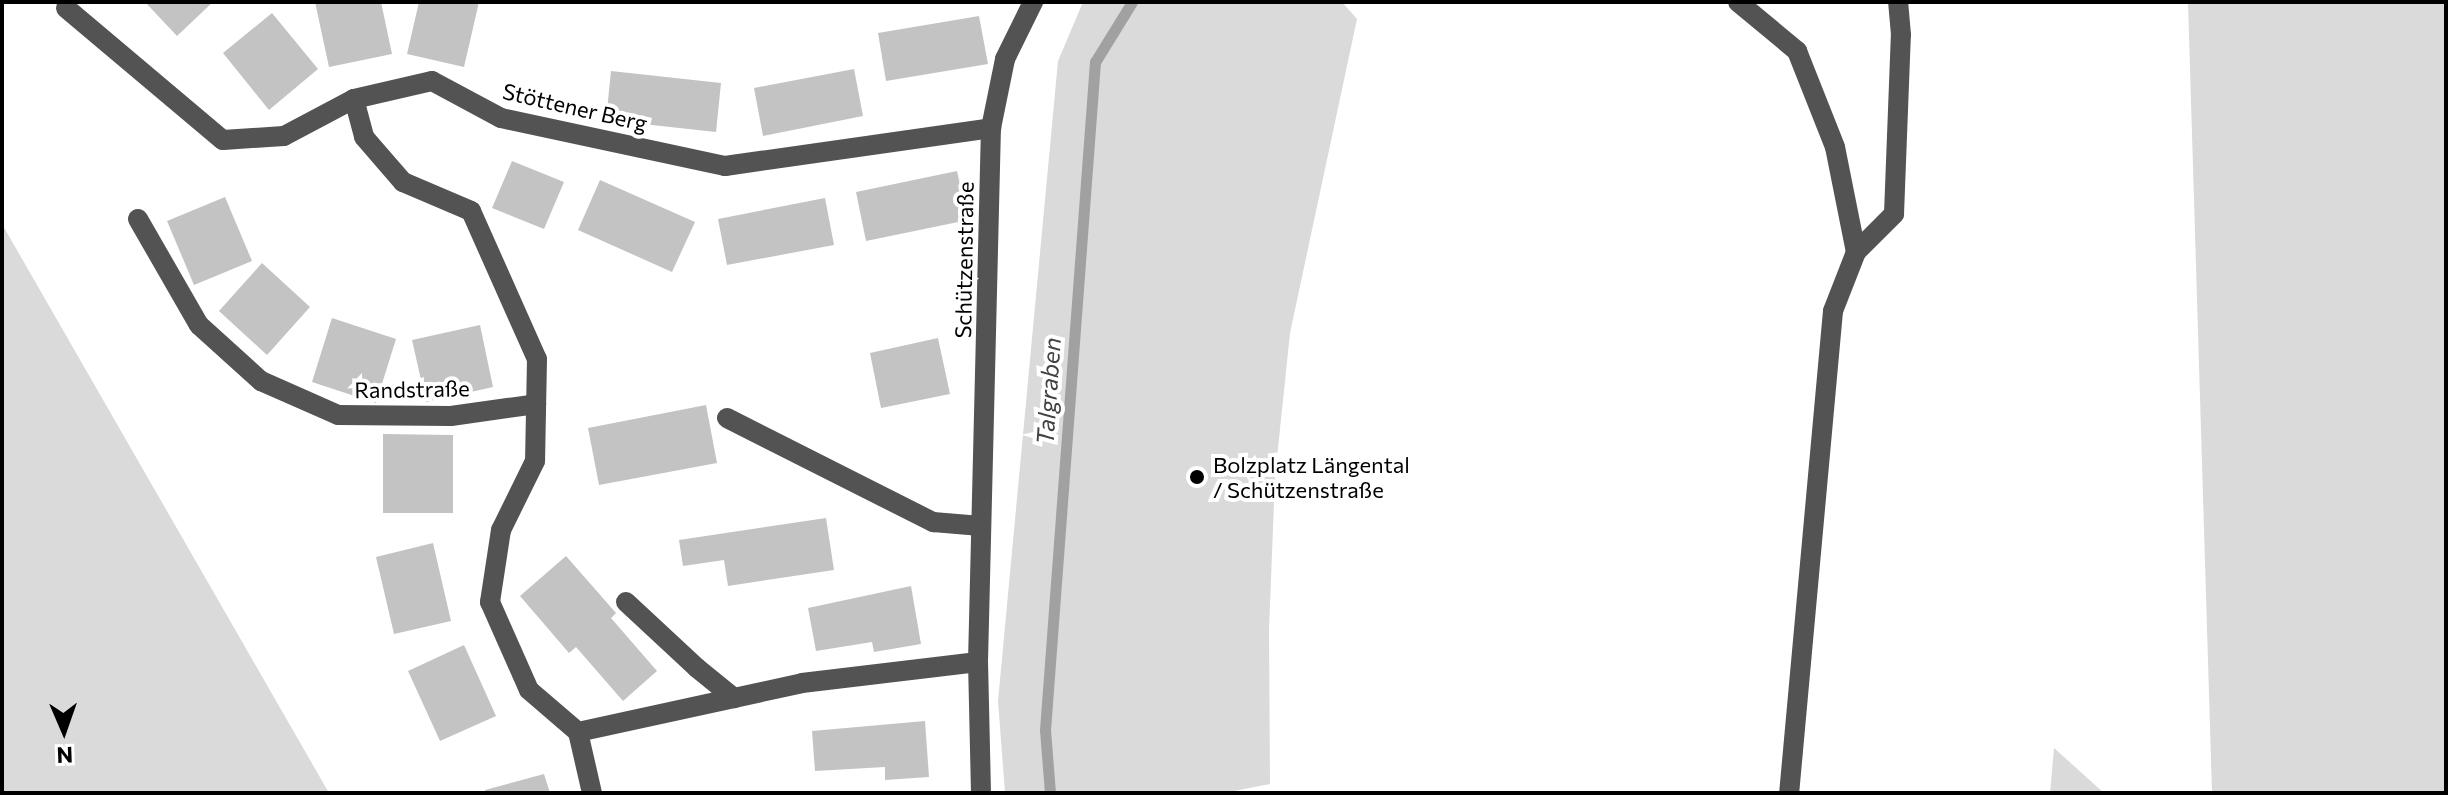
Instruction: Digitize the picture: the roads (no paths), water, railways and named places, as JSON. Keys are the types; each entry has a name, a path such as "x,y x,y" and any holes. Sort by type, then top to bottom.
{"street":[{"name":"Schützenstraße","path":"981,793 978,662 991,128 1005,59 1033,2"},
{"path":"1738,2 1797,51 1835,147 1856,252"},
{"path":"1789,793 1833,311 1856,252 1894,214 1901,35 1898,2"},
{"name":"Stöttener Berg","path":"66,8 223,140 284,136 354,99 432,81 501,118 725,166 991,128"},
{"path":"354,99 364,137 403,182 471,211 537,359 535,461 501,530 490,602 529,690 578,732 592,793"},
{"name":"Randstraße","path":"138,219 199,325 261,381 338,415 451,416 536,404"},
{"path":"727,418 933,522 981,526"},
{"path":"626,602 734,698"},
{"path":"578,732 802,683 978,662"}],"waterway":[{"name":"Talgraben","path":"1050,793 1045,730 1095,62 1132,2"}],"place":[{"name":"Bolzplatz Längental / Schützenstraße","path":"1197,477"}]}
